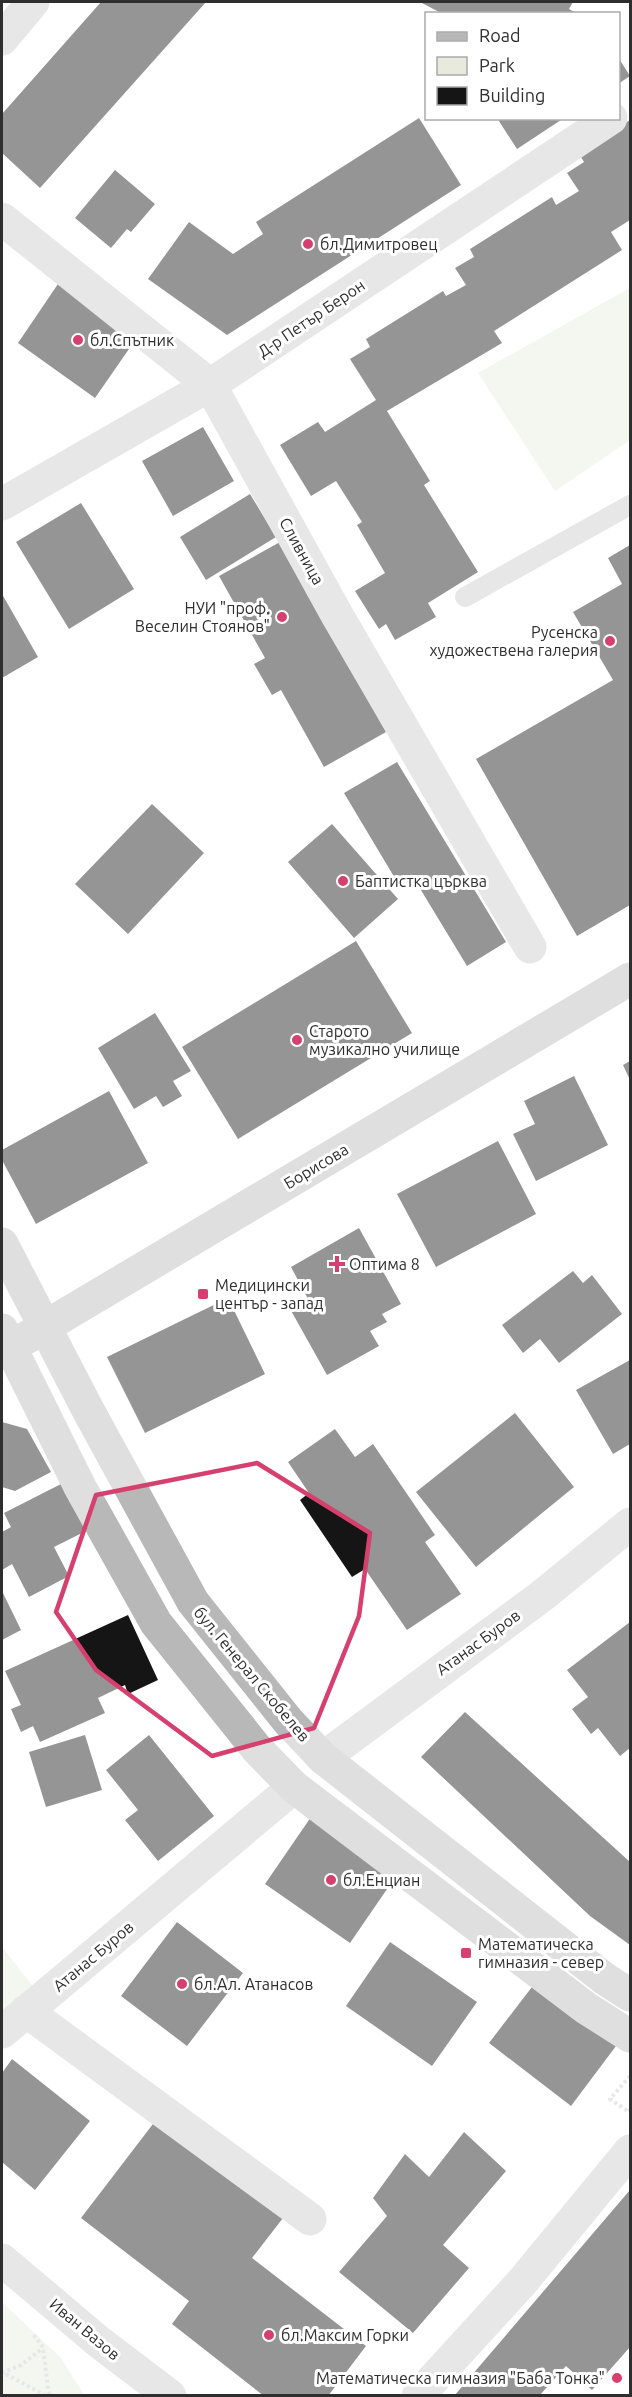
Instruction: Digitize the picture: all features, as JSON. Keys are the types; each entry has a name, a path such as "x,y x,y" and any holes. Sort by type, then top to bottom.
{"main road":[{"name":"Борисова","path":"4,1343 45,1327 630,979"},
{"name":"бул. Генерал Скобелев","path":"2,1244 192,1602 288,1721 323,1758 605,1979 630,1995"},
{"path":"4,1343 80,1487 156,1623 257,1749 294,1787 586,2008 630,2036"}],"street":[{"path":"2,39 33,2"},
{"name":"Д-р Петър Берон","path":"2,504 210,385 608,120"},
{"name":"Сливница","path":"2,219 210,385 337,615 530,947"},
{"name":"Атанас Буров","path":"323,1758 543,1595 630,1524"},
{"name":"Атанас Буров","path":"2,2032 294,1787"},
{"path":"26,2011 310,2219"},
{"path":"418,2396 523,2281 630,2151"},
{"name":"Иван Вазов","path":"2,2260 99,2342 170,2396"}],"lane":[{"path":"465,597 630,505"}],"path":[{"path":"630,2076 610,2099 629,2112 630,2110"},
{"path":"48,2396 43,2347 28,2328 49,2299"},
{"path":"3,2373 21,2365 43,2347"},
{"path":"3,2373 48,2396"}],"highlighted area":[{"path":"257,1463 370,1533 359,1616 314,1728 212,1756 96,1670 56,1612 96,1495"}],"green space":[{"path":"630,288 630,440 555,491 478,373"},
{"path":"2,1947 36,1990 2,2017"},
{"path":"2,2302 61,2358 84,2395 2,2395"}],"building":[{"path":"101,2 206,2 40,188 2,153 2,114"},
{"path":"420,2 573,2 569,9 574,12 439,12"},
{"path":"620,60 630,76 620,83"},
{"name":"бл.Димитровец","path":"419,118 461,185 227,335 148,279 189,222 233,254 263,234 256,222"},
{"path":"498,120 561,120 517,149"},
{"path":"630,120 630,220 611,232 622,250 494,331 502,343 387,411 430,481 424,485 478,572 428,603 436,617 395,640 386,624 379,629 355,591 385,573 357,525 362,522 336,481 311,496 280,445 318,422 325,432 376,400 350,359 370,347 366,339 443,291 446,296 466,285 455,268 474,257 470,249 552,197 556,205 579,191 567,173 584,162 578,152"},
{"path":"115,170 155,204 131,232 127,229 111,248 75,218"},
{"name":"бл.Спътник","path":"60,281 138,336 95,398 18,343"},
{"path":"203,427 234,481 173,516 142,461"},
{"path":"250,494 276,537 206,580 180,537"},
{"path":"81,503 134,589 69,629 16,542"},
{"name":"НУИ \"проф. Веселин Стоянов\"","path":"280,542 386,732 324,767 281,690 272,695 254,664 265,658 219,576"},
{"path":"630,545 630,905 577,936 476,759 613,680 573,612 622,584 608,558"},
{"path":"2,594 38,657 2,678"},
{"path":"397,762 506,942 467,966 413,877 399,885 344,793"},
{"path":"152,804 204,853 128,934 75,884"},
{"name":"Баптистка църква","path":"332,824 398,899 354,938 288,862"},
{"name":"Старото музикално училище","path":"356,941 412,1033 238,1139 182,1047"},
{"path":"155,1013 191,1071 173,1081 182,1096 163,1107 156,1096 134,1109 98,1048"},
{"path":"630,1061 630,1080 623,1065"},
{"path":"574,1076 608,1145 536,1181 513,1134 535,1124 524,1101"},
{"path":"109,1091 148,1163 36,1224 2,1160 2,1150"},
{"path":"498,1141 536,1214 436,1267 397,1194"},
{"path":"359,1228 401,1304 382,1314 387,1322 370,1331 379,1346 327,1375 289,1307 307,1297 291,1267"},
{"path":"573,1271 583,1283 592,1275 622,1314 559,1363 540,1339 523,1353 502,1325"},
{"path":"228,1298 265,1374 145,1433 107,1357"},
{"path":"630,1360 630,1444 613,1454 576,1390"},
{"path":"515,1413 574,1487 476,1567 416,1492"},
{"path":"2,1422 27,1429 51,1472 15,1491 2,1487"},
{"path":"335,1429 355,1457 373,1444 435,1535 425,1542 461,1594 407,1630 365,1569 352,1577 300,1500 309,1493 288,1462"},
{"path":"61,1484 86,1531 54,1547 69,1576 29,1597 12,1564 2,1570 2,1532 11,1527 4,1513"},
{"path":"2,1591 21,1630 2,1640"},
{"path":"128,1615 158,1680 128,1694 125,1685 98,1698 105,1713 40,1742 33,1726 21,1732 11,1709 21,1705 5,1671"},
{"path":"630,1622 630,1748 620,1756 598,1728 591,1734 572,1709 588,1697 567,1670"},
{"path":"465,1712 630,1862 630,1945 590,1916 421,1757"},
{"path":"85,1735 102,1790 46,1807 29,1752"},
{"path":"149,1735 214,1816 158,1861 125,1820 138,1810 106,1770"},
{"name":"бл.Енциан","path":"311,1817 396,1876 350,1943 265,1884"},
{"name":"бл.Ал. Атанасов","path":"177,1922 243,1973 187,2046 121,1996"},
{"path":"390,1942 477,2002 432,2066 346,2006"},
{"path":"535,1983 616,2046 571,2106 489,2043"},
{"path":"12,2059 90,2121 35,2190 2,2162 2,2073"},
{"path":"156,2120 283,2218 252,2258 366,2346 328,2396 264,2396 172,2324 189,2301 81,2218"},
{"path":"464,2132 506,2171 443,2245 469,2268 413,2333 339,2272 387,2216 373,2198 405,2154 429,2177"},
{"path":"630,2190 630,2347 592,2390 566,2366 539,2396 454,2396"}],"place":[{"name":"бл.Димитровец","path":"308,244"},
{"name":"бл.Спътник","path":"78,340"},
{"name":"НУИ \"проф. Веселин Стоянов\"","path":"282,617"},
{"name":"Русенска художествена галерия","path":"610,641"},
{"name":"Баптистка църква","path":"343,881"},
{"name":"Старото музикално училище","path":"297,1040"},
{"name":"Оптима 8","path":"337,1264"},
{"name":"Медицински център - запад","path":"203,1294"},
{"name":"бл.Енциан","path":"331,1880"},
{"name":"Математическа гимназия - север","path":"466,1953"},
{"name":"бл.Ал. Атанасов","path":"182,1984"},
{"name":"бл.Максим Горки","path":"269,2335"},
{"name":"Математическа гимназия \"Баба Тонка\"","path":"617,2378"}]}
